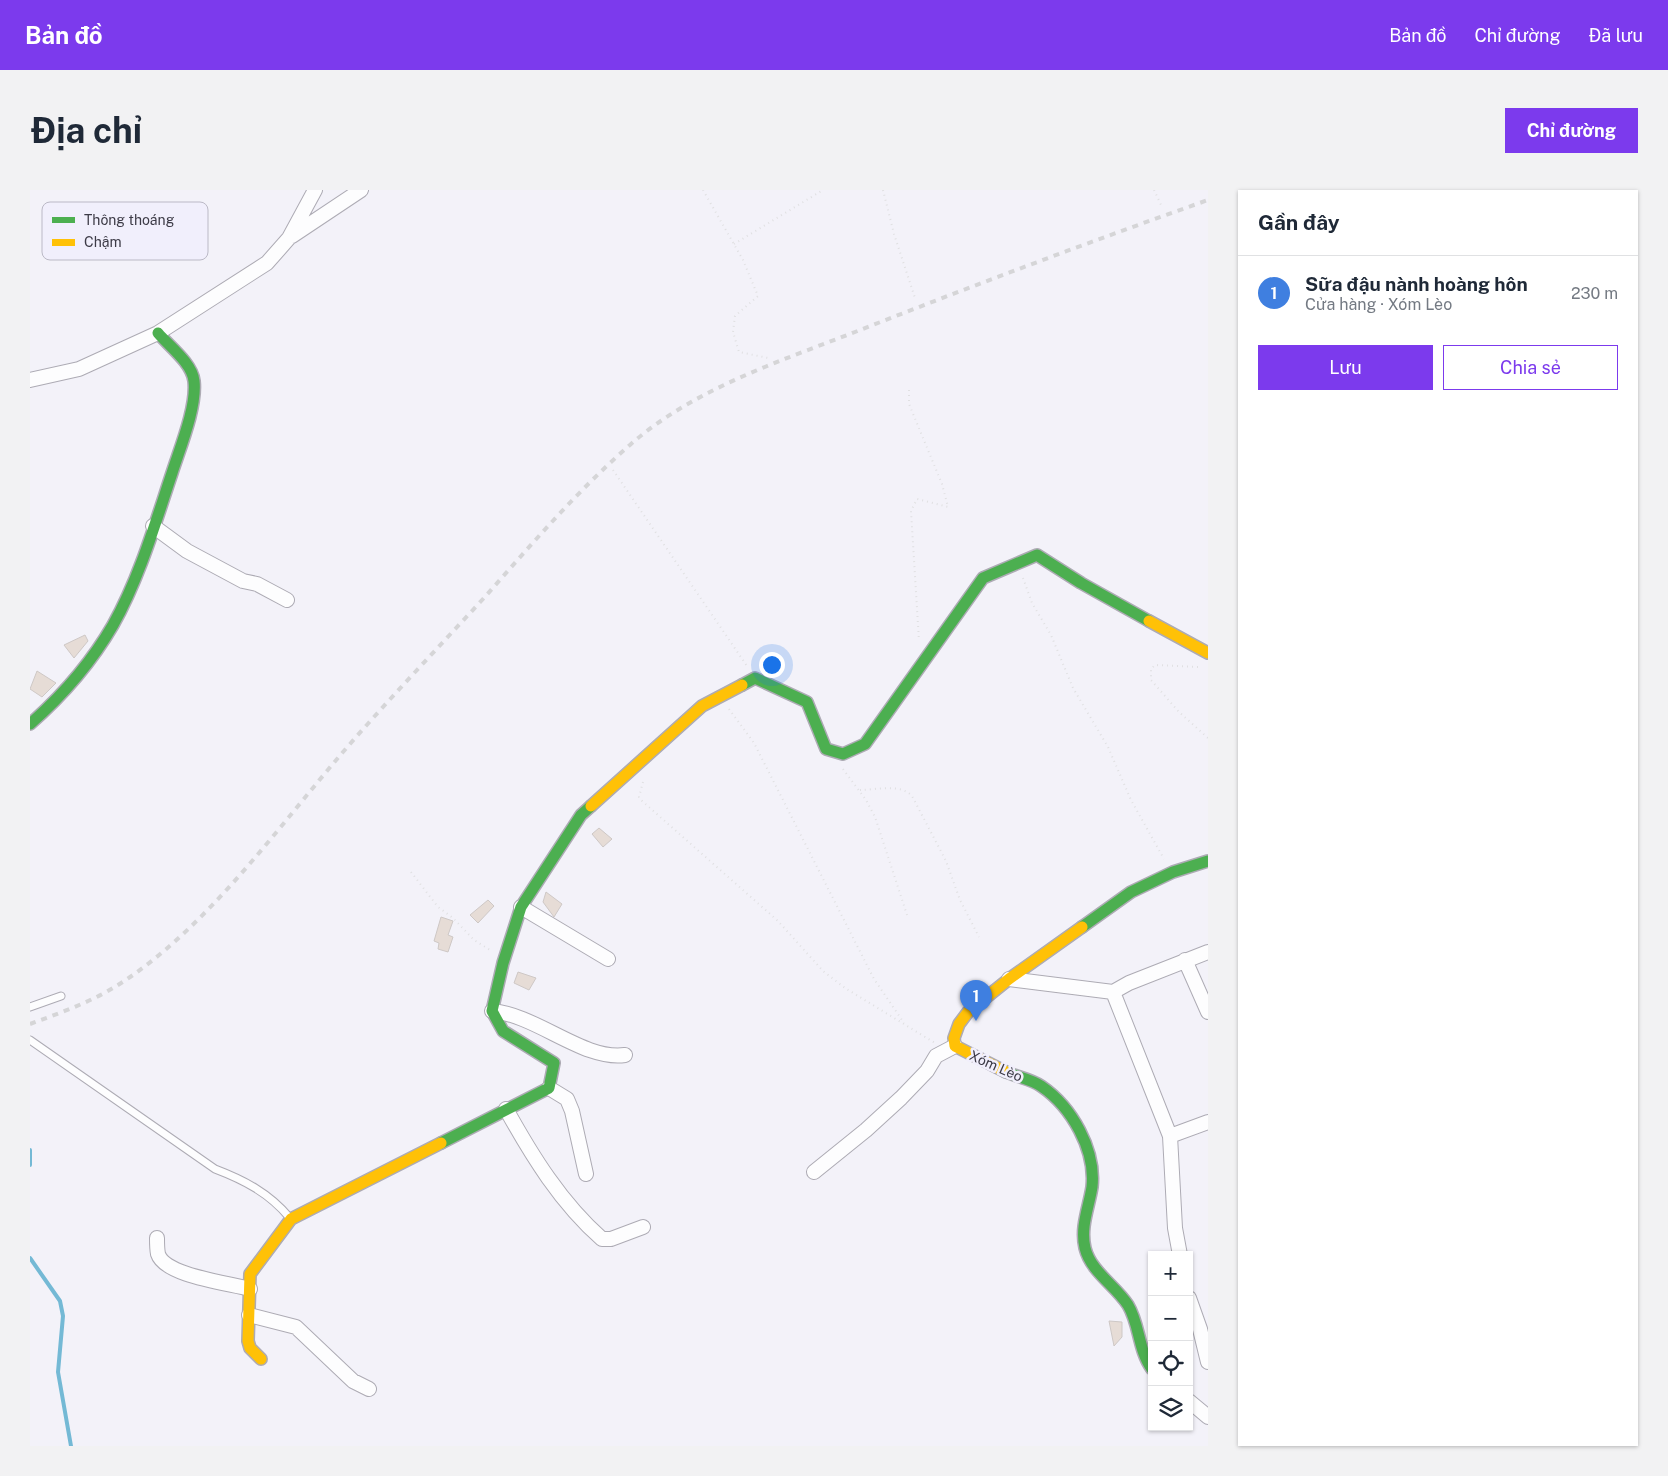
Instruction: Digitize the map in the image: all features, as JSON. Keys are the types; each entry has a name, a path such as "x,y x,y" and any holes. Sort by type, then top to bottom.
{"street":[{"path":"30,380 79,369 158,333 267,263 289,238 315,190"},
{"path":"289,238 361,190"},
{"path":"30,724 49,708 112,625 122,607 153,526 190,414 195,386 191,372 158,333"},
{"path":"153,526 187,551 243,581 257,584 287,600"},
{"path":"549,1088 554,1063 503,1031 492,1011 504,959 521,907 581,814 702,706 755,678 807,702 826,749 843,754 865,744 983,578 1037,555 1081,583 1208,653"},
{"name":"Xóm Lèo","path":"1148,1364 1143,1358 1129,1306 1094,1264 1085,1248 1084,1219 1092,1183 1091,1169 1076,1126 1064,1107 1040,1085 1010,1075 951,1049 959,1024 968,1012 1009,979 1131,892 1173,872 1208,861"},
{"path":"521,907 608,959"},
{"path":"1009,979 1113,992 1129,983 1208,952"},
{"path":"1186,960 1208,1012"},
{"path":"1113,992 1170,1136 1174,1228 1179,1251"},
{"path":"492,1011 510,1012 587,1049 608,1056 625,1055"},
{"path":"814,1172 866,1130 901,1098 926,1071 936,1056 951,1049"},
{"path":"261,1359 250,1348 248,1342 250,1274 291,1219 549,1088"},
{"path":"549,1088 567,1099 572,1111 586,1174"},
{"path":"506,1109 536,1161 556,1189 602,1239 611,1240 643,1227"},
{"path":"1170,1136 1208,1122"},
{"path":"156,1238 158,1254 166,1264 196,1277 250,1289"},
{"path":"1193,1309 1208,1362"},
{"path":"249,1316 296,1327 354,1381 369,1389"},
{"path":"1193,1404 1208,1417"}],"lane":[{"path":"30,1007 61,996"},
{"path":"30,1040 215,1169 238,1178 268,1196 291,1219"}],"path":[{"path":"703,190 734,244 758,296 735,316 733,332 739,352 768,358"},
{"path":"734,244 823,190"},
{"path":"883,190 894,234 915,298"},
{"path":"1154,190 1162,207"},
{"path":"909,390 909,404 942,484 948,507 917,499 911,510 920,666"},
{"path":"613,470 755,678"},
{"path":"1018,564 1032,603 1051,635 1072,688 1116,763 1131,800 1157,848 1173,872"},
{"path":"1199,667 1155,665 1150,675 1151,680 1179,712 1208,738"},
{"path":"720,697 754,743 874,979 906,1024"},
{"path":"843,754 843,770 860,790 875,818 907,915"},
{"path":"645,776 639,793 641,800 778,921 823,971 845,988 951,1049"},
{"path":"860,790 900,788 912,796 946,861 960,900 979,937"},
{"path":"411,872 438,907 453,918 474,940 504,959"}],"building":[{"path":"85,635 88,641 74,658 64,645"},
{"path":"37,671 56,683 42,697 30,689"},
{"path":"599,828 612,839 603,847 592,834"},
{"path":"546,892 562,904 554,917 543,902"},
{"path":"488,900 494,906 478,923 470,915"},
{"path":"441,917 453,921 448,935 453,937 448,952 438,949 439,943 434,941"},
{"path":"518,972 536,978 529,990 514,983"},
{"path":"1109,1321 1122,1322 1122,1337 1114,1346"}],"waterway":[{"path":"30,1150 30,1165"},
{"path":"30,1258 60,1301 63,1316 58,1372 71,1446"}],"railway":[{"path":"30,1024 75,1007 118,985 150,962 210,908 343,752 554,519 611,462 656,425 709,392 767,366 1031,264 1208,200"}],"traffic: fast":[{"path":"30,724 75,678 95,653 113,625 139,570 183,440 193,403 194,381 185,361 158,333"},
{"path":"742,685 755,678 807,702 826,749 843,754 865,744 983,578 1037,555 1081,583 1149,621"},
{"path":"441,1143 549,1088 554,1063 503,1031 492,1011 503,963 521,907 581,815 591,806"},
{"path":"1082,927 1131,892 1173,872 1208,861"},
{"path":"1006,1072 1041,1086 1063,1105 1080,1131 1086,1144 1092,1173 1092,1187 1084,1225 1085,1248 1092,1264 1128,1305 1148,1363"}],"traffic: slow":[{"path":"1149,621 1208,653"},
{"path":"591,806 702,706 742,685"},
{"path":"1006,1072 955,1046 954,1038 959,1024 968,1012 1009,979 1082,927"},
{"path":"261,1359 250,1348 248,1341 250,1274 291,1219 441,1143"}],"place":[{"name":"Sữa đậu nành hoàng hôn","path":"976,1021"}]}
